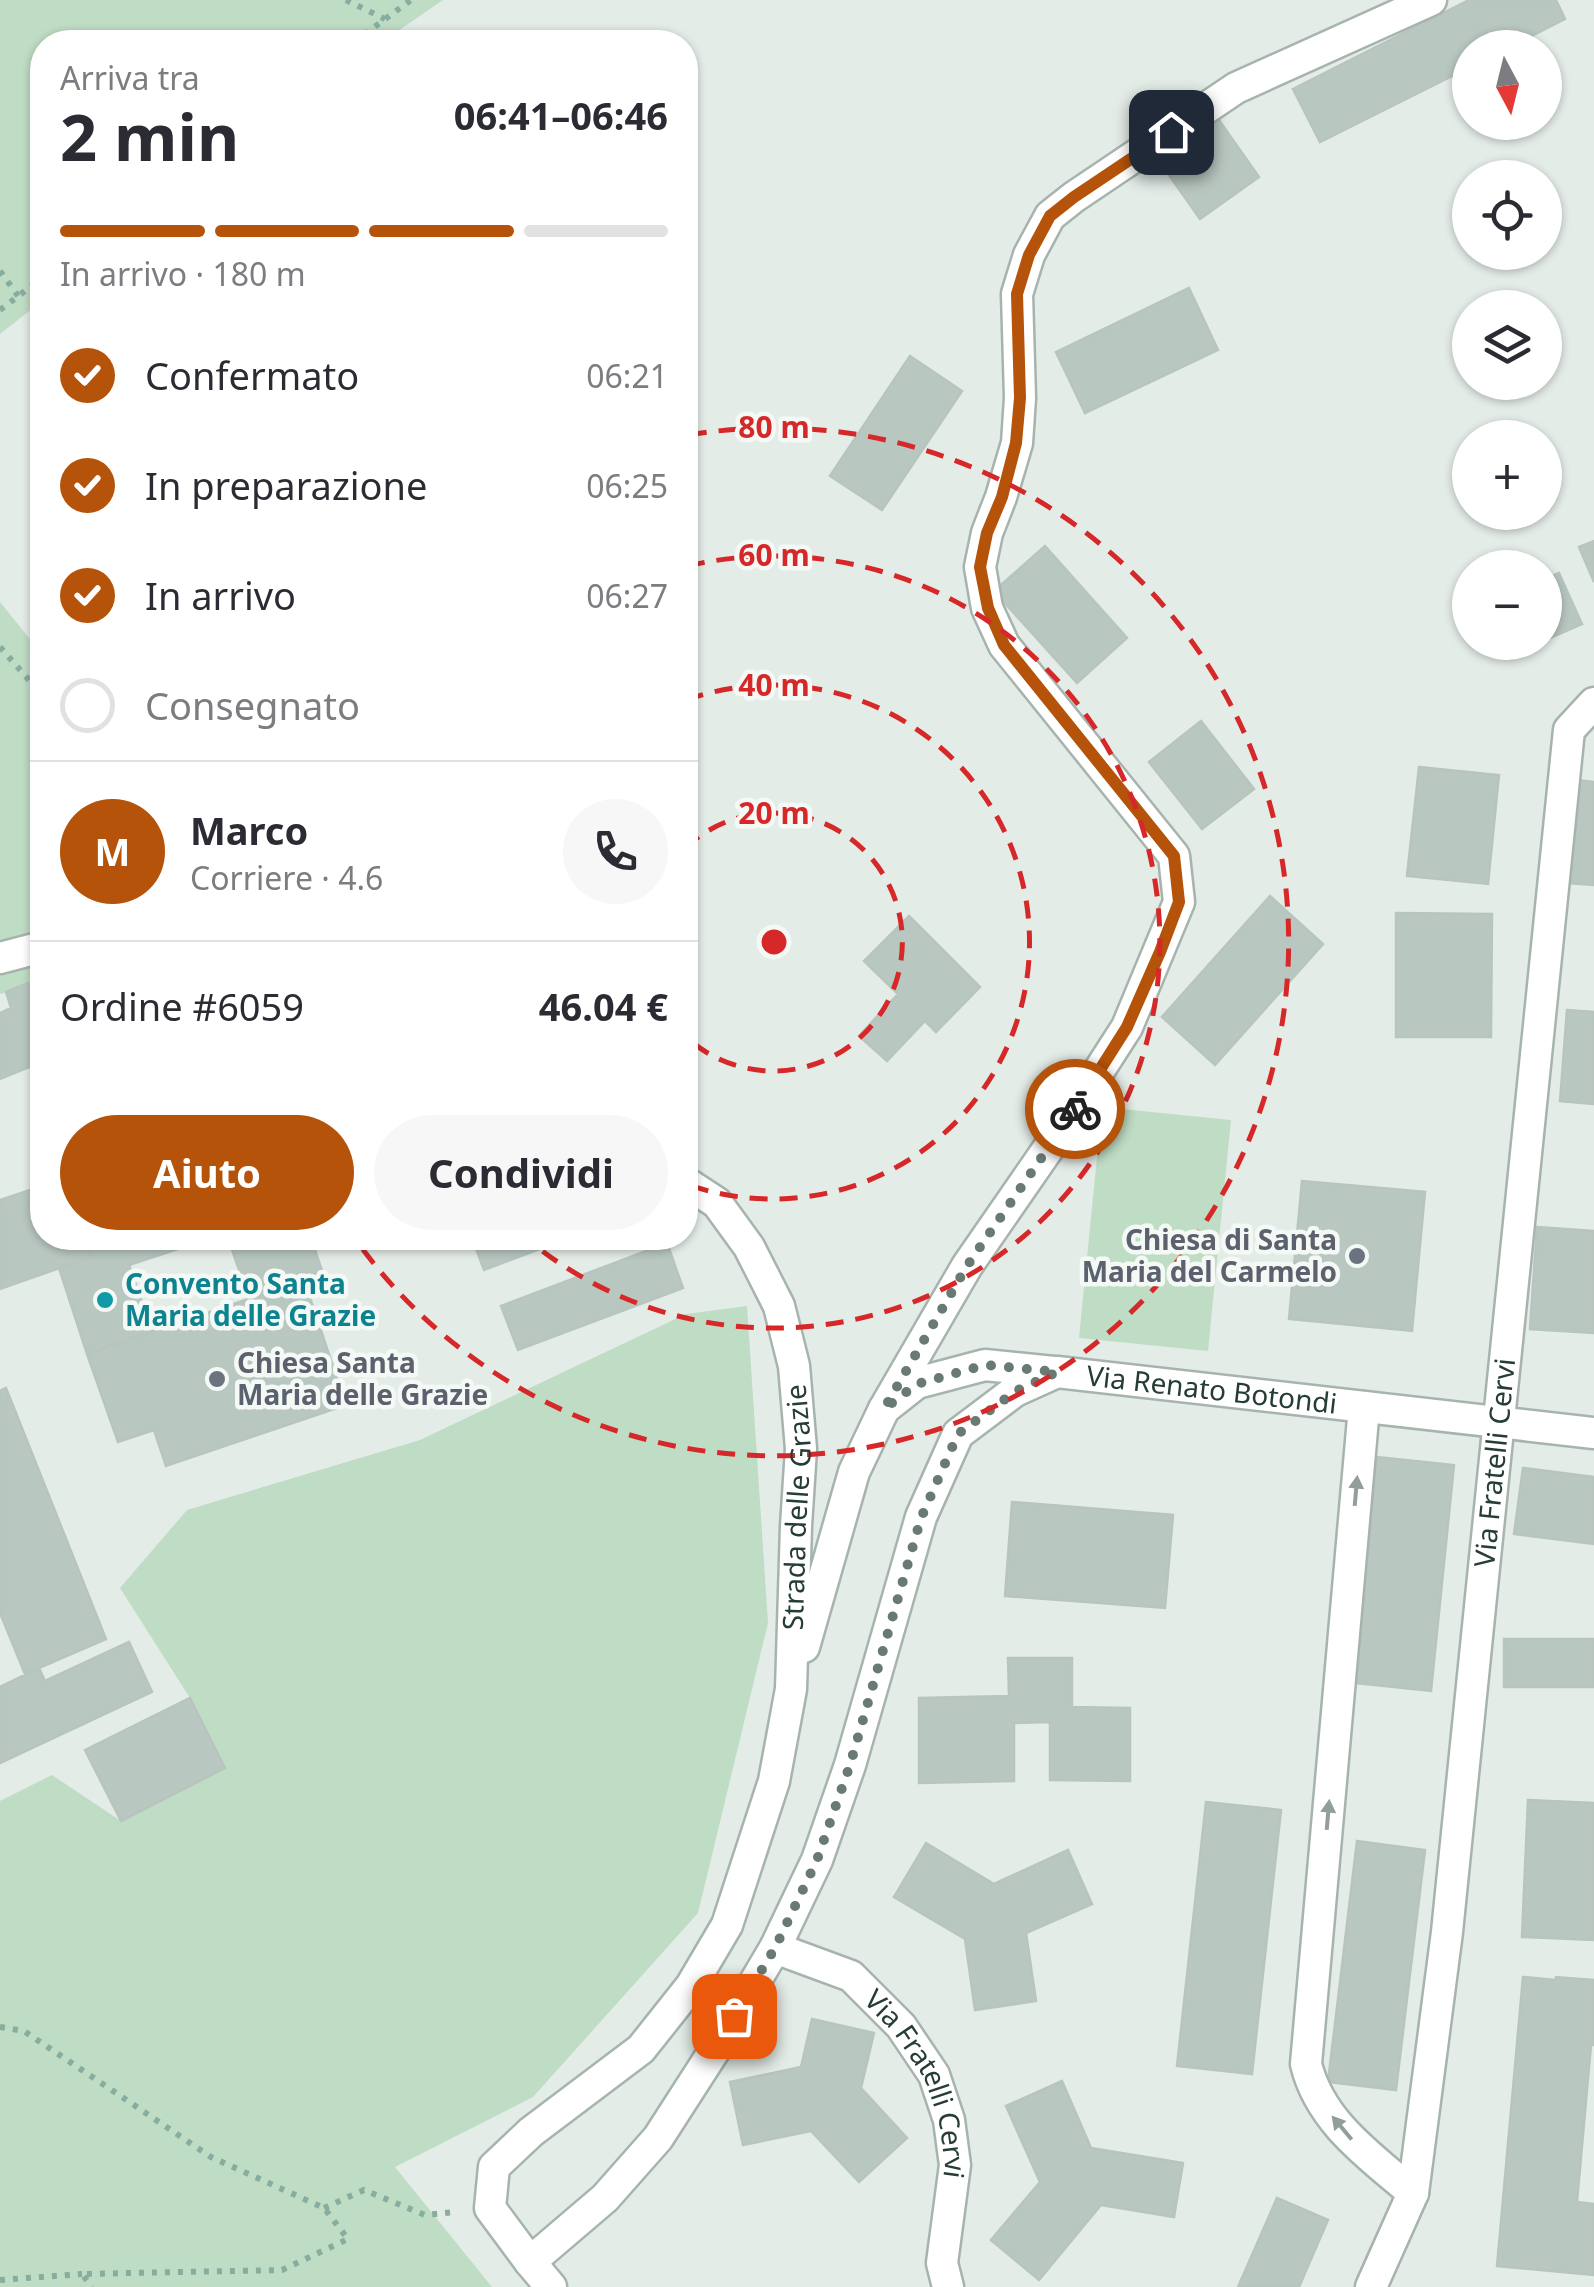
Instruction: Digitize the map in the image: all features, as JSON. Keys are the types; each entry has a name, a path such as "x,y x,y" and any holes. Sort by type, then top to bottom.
{"street":[{"name":"Strada delle Grazie","path":"490,2208 494,2167 531,2132 641,2050 691,1986 727,1925 774,1782 792,1689 854,1472 884,1409 967,1266 1127,1027 1179,902 1174,856 1004,645 988,608 980,567 1016,443 1020,398 1017,294 1029,255 1050,216 1236,88 1431,0"},
{"name":"Via Fratelli Cervi","path":"1371,2287 1413,2194 1447,1932 1569,730 1594,702"},
{"path":"0,958 30,950"},
{"name":"Strada delle Grazie","path":"698,1190 718,1203 749,1246 779,1306 794,1366 801,1449 792,1689"},
{"path":"884,1409 917,1384 985,1365 1057,1372"},
{"name":"Via Renato Botondi","path":"530,2262 605,2198 658,2138 775,1948 817,1860 850,1765 921,1518 958,1434 1016,1391 1057,1372 1594,1433"},
{"path":"1364,1407 1306,2064 1312,2086 1343,2133 1413,2194"},
{"name":"Via Fratelli Cervi","path":"775,1948 851,1976 902,2026 934,2076 949,2120 955,2165 942,2263 948,2287"},
{"path":"490,2208 551,2287"}],"path":[{"path":"346,0 385,19"},
{"path":"370,30 411,0"},
{"path":"0,271 18,296"},
{"path":"0,310 30,287"},
{"path":"0,648 30,682"},
{"path":"0,2027 24,2031 211,2157 324,2208 348,2239 282,2270 82,2274 0,2280"},
{"path":"324,2208 364,2190 425,2215 490,2208"},
{"path":"82,2274 92,2287"}],"green space":[{"path":"0,0 443,0 399,30 30,30 30,310 0,334"},
{"path":"0,602 30,639 30,987 0,994"},
{"path":"1102,1107 1231,1120 1208,1351 1079,1338"},
{"path":"747,1306 768,1623 698,1913 533,2097 395,2167 492,2287 0,2287 0,1801 52,1775 121,1821 225,1768 190,1698 120,1588 187,1510 420,1440 686,1314"}],"building":[{"path":"1469,0 1556,0 1565,19 1543,30 1452,30 1452,76 1320,142 1293,89"},
{"path":"1209,106 1259,177 1200,219 1150,148"},
{"path":"1189,288 1218,350 1085,413 1056,352"},
{"path":"910,356 962,391 882,510 830,476"},
{"path":"1594,541 1594,582 1579,547"},
{"path":"1045,546 1127,638 1077,683 994,591"},
{"path":"1562,580 1582,624 1562,633"},
{"path":"1201,721 1254,789 1202,829 1149,762"},
{"path":"1419,767 1499,775 1488,884 1407,876"},
{"path":"1577,780 1594,782 1594,885 1568,883"},
{"path":"1270,896 1323,944 1215,1065 1162,1017"},
{"path":"1396,913 1492,914 1491,1037 1396,1037"},
{"path":"909,916 980,987 936,1032 925,1021 887,1061 859,1036 898,994 864,961"},
{"path":"28,983 30,1067 0,1079 0,1013 11,1008 6,992"},
{"path":"1567,1010 1594,1012 1594,1104 1560,1101"},
{"name":"Chiesa di Santa Maria del Carmelo","path":"1302,1181 1425,1192 1412,1331 1289,1319"},
{"path":"30,1190 30,1250 88,1250 91,1257 0,1289 0,1200"},
{"path":"1537,1227 1594,1231 1594,1333 1530,1329"},
{"name":"Convento Santa Maria delle Grazie","path":"88,1250 175,1250 129,1265 152,1331 87,1354 59,1268 91,1257"},
{"name":"Convento Santa Maria delle Grazie","path":"232,1250 315,1250 323,1274 249,1299"},
{"path":"476,1250 537,1250 484,1270"},
{"path":"649,1250 669,1250 683,1288 518,1350 501,1306"},
{"name":"Chiesa Santa Maria delle Grazie","path":"304,1280 346,1405 166,1466 154,1430 118,1442 87,1354"},
{"path":"6,1388 106,1639 25,1674 0,1613 0,1391"},
{"path":"1377,1457 1454,1465 1431,1691 1354,1683"},
{"path":"1523,1468 1594,1477 1594,1544 1514,1534"},
{"path":"1012,1502 1173,1515 1165,1608 1005,1596"},
{"path":"1504,1639 1594,1639 1594,1687 1504,1687"},
{"path":"129,1642 152,1692 0,1763 0,1687 39,1668 45,1681"},
{"path":"1008,1658 1072,1658 1072,1707 1130,1708 1130,1781 1050,1780 1050,1722 1014,1723 1014,1781 919,1783 919,1698 1009,1696"},
{"path":"190,1698 225,1768 121,1821 85,1750"},
{"path":"1528,1800 1594,1803 1594,1940 1522,1937"},
{"path":"1206,1802 1281,1810 1252,2074 1177,2066"},
{"path":"1357,1841 1425,1850 1396,2090 1328,2082"},
{"path":"926,1843 994,1884 1068,1850 1092,1904 1026,1933 1036,2001 975,2010 965,1939 894,1897"},
{"path":"1523,1977 1594,1980 1594,2045 1577,2202 1594,2204 1594,2275 1497,2266"},
{"path":"812,2019 874,2033 861,2088 907,2138 859,2182 811,2131 743,2145 730,2082 801,2067"},
{"path":"1062,2081 1091,2148 1183,2163 1174,2217 1101,2205 1039,2280 991,2240 1040,2182 1006,2106"},
{"path":"1277,2198 1328,2220 1299,2287 1238,2287"}],"way so far":[{"path":"734,2016 775,1948 817,1860 850,1765 921,1518 958,1434 1016,1391 1057,1372 985,1365 917,1384 884,1409 967,1266 1075,1109"}],"place":[{"name":"Chiesa di Santa Maria del Carmelo","path":"1357,1256"},
{"name":"Convento Santa Maria delle Grazie","path":"105,1300"},
{"name":"Chiesa Santa Maria delle Grazie","path":"217,1379"}],"route":[{"path":"1075,1109 1127,1027 1160,952 1179,902 1174,856 1004,645 988,608 980,567 1016,443 1020,398 1017,294 1029,255 1050,216 1171,132"}]}
